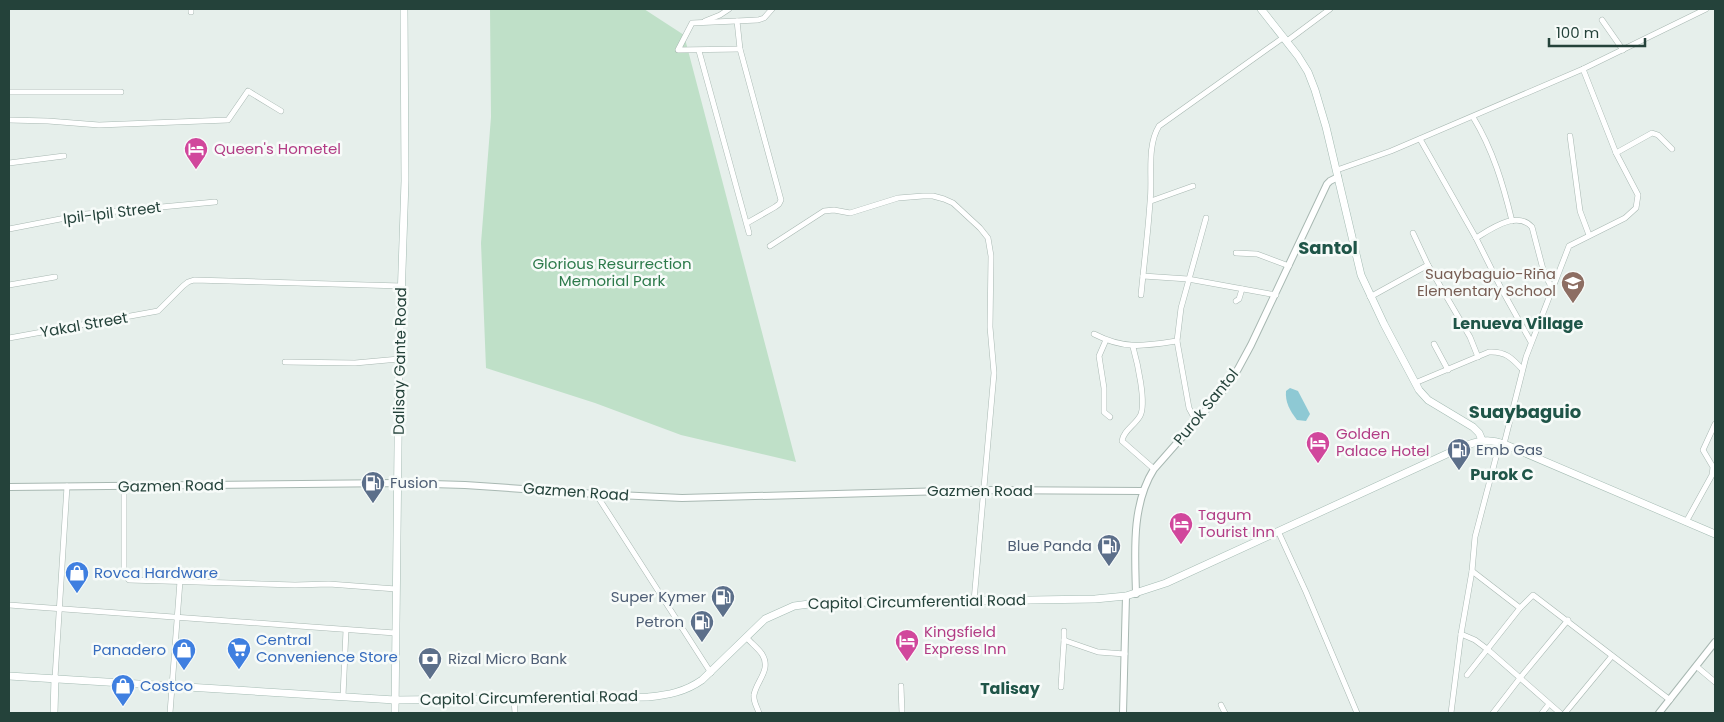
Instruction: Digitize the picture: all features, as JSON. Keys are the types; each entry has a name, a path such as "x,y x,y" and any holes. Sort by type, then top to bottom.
{"main road":[{"name":"Dalisay Gante Road","path":"395,713 399,359 405,181 404,9"},
{"path":"1262,9 1303,64 1315,90 1358,264 1370,297 1415,383 1428,400 1473,427 1479,432 1482,440"},
{"name":"Capitol Circumferential Road","path":"9,676 395,700 660,696 683,691 694,686 711,673 765,619 794,606 804,604 974,600 1096,599 1136,594 1166,583 1462,447 1482,440 1502,443 1686,522 1714,532"},
{"path":"54,713 55,678"}],"street":[{"path":"700,23 729,9"},
{"path":"740,50 678,50 692,23 758,20 764,18 772,9"},
{"path":"1141,295 1151,201 1151,159 1154,137 1159,126 1330,9"},
{"path":"1337,173 1584,69 1706,9"},
{"path":"1602,20 1623,50"},
{"path":"737,21 740,50 781,200 775,207 747,223"},
{"path":"699,51 749,233"},
{"path":"1451,713 1478,523 1531,342 1569,246 1630,215 1638,204 1638,195 1616,153 1584,69"},
{"path":"9,120 99,125 228,120 248,91 281,111"},
{"path":"9,92 121,92"},
{"path":"1473,117 1490,148 1512,221"},
{"path":"1616,153 1652,133 1658,135 1672,149"},
{"path":"1570,136 1580,211 1589,235"},
{"path":"1420,139 1476,238 1531,342"},
{"path":"9,163 64,156"},
{"name":"Purok Santol","path":"1136,594 1136,539 1142,491 1154,469 1233,377 1252,345 1327,184 1337,173"},
{"path":"1151,201 1193,186"},
{"path":"770,246 824,211 834,210 850,213 898,198 923,196 944,198 953,203 986,234 990,243 991,256 990,326 994,373 974,600"},
{"name":"Ipil-Ipil Street","path":"9,229 86,214 215,202"},
{"path":"1196,421 1189,408 1177,341 1181,308 1206,218"},
{"path":"1476,238 1502,223 1512,221 1527,222 1532,227 1544,273 1552,288"},
{"path":"1413,233 1428,265 1470,337 1478,357"},
{"path":"1236,253 1257,254 1289,266"},
{"path":"1370,297 1428,265"},
{"path":"1143,276 1188,279 1276,295"},
{"path":"9,285 55,277"},
{"name":"Yakal Street","path":"9,338 158,311 183,286 194,280 402,286"},
{"path":"1236,301 1240,299 1242,289"},
{"path":"1094,334 1106,340 1133,347 1177,341"},
{"path":"1106,340 1099,356 1104,388 1104,412 1110,417"},
{"path":"1434,344 1448,370"},
{"path":"1133,347 1139,372 1142,411 1124,434 1122,441 1154,469"},
{"path":"1415,383 1489,352 1504,353 1511,357 1522,369"},
{"path":"285,362 355,363 399,359"},
{"path":"1686,522 1712,475 1712,467 1703,450 1715,424"},
{"name":"Gazmen Road","path":"9,487 398,483 705,498 984,490 1142,491"},
{"path":"55,678 67,486"},
{"path":"124,486 124,575 128,580 296,585 329,584 396,589"},
{"path":"596,494 711,673"},
{"path":"1278,531 1357,713"},
{"path":"1472,571 1520,608"},
{"path":"170,713 180,581"},
{"path":"1467,675 1520,608 1533,595 1670,700"},
{"path":"1123,713 1126,596"},
{"path":"9,605 395,633"},
{"path":"1493,713 1568,620"},
{"path":"343,696 346,630"},
{"path":"1061,687 1064,631"},
{"path":"1462,634 1475,640 1487,649 1560,713"},
{"path":"746,637 765,660 765,669 761,682 754,693 759,713"},
{"path":"1064,640 1098,652 1125,654"},
{"path":"1659,713 1715,642"},
{"path":"1565,713 1612,656"},
{"path":"1696,666 1715,682"},
{"path":"901,686 902,713"},
{"path":"514,699 515,713"},
{"path":"1542,713 1549,704"},
{"path":"1221,706 1225,713"}],"green space":[{"name":"Glorious Resurrection Memorial Park","path":"490,9 644,9 684,35 796,462 681,435 595,403 486,368 481,243 491,117"}],"water":[{"path":"1290,388 1298,391 1310,414 1306,421 1297,420 1290,410 1286,391"}],"place":[{"name":"Queen's Hometel","path":"196,170"},
{"name":"Suaybaguio-Riña Elementary School","path":"1573,304"},
{"name":"Golden Palace Hotel","path":"1318,464"},
{"name":"Emb Gas","path":"1459,471"},
{"name":"Fusion","path":"373,504"},
{"name":"Tagum Tourist Inn","path":"1181,545"},
{"name":"Blue Panda","path":"1109,567"},
{"name":"Rovca Hardware","path":"77,594"},
{"name":"Super Kymer","path":"723,618"},
{"name":"Petron","path":"702,643"},
{"name":"Kingsfield Express Inn","path":"907,662"},
{"name":"Central Convenience Store","path":"239,670"},
{"name":"Panadero","path":"184,671"},
{"name":"Rizal Micro Bank","path":"430,680"},
{"name":"Costco","path":"123,707"}],"district":[{"name":"Santol","path":"1328,248"},
{"name":"Lenueva Village","path":"1518,323"},
{"name":"Suaybaguio","path":"1525,412"},
{"name":"Purok C","path":"1502,474"},
{"name":"Talisay","path":"1010,688"}]}
